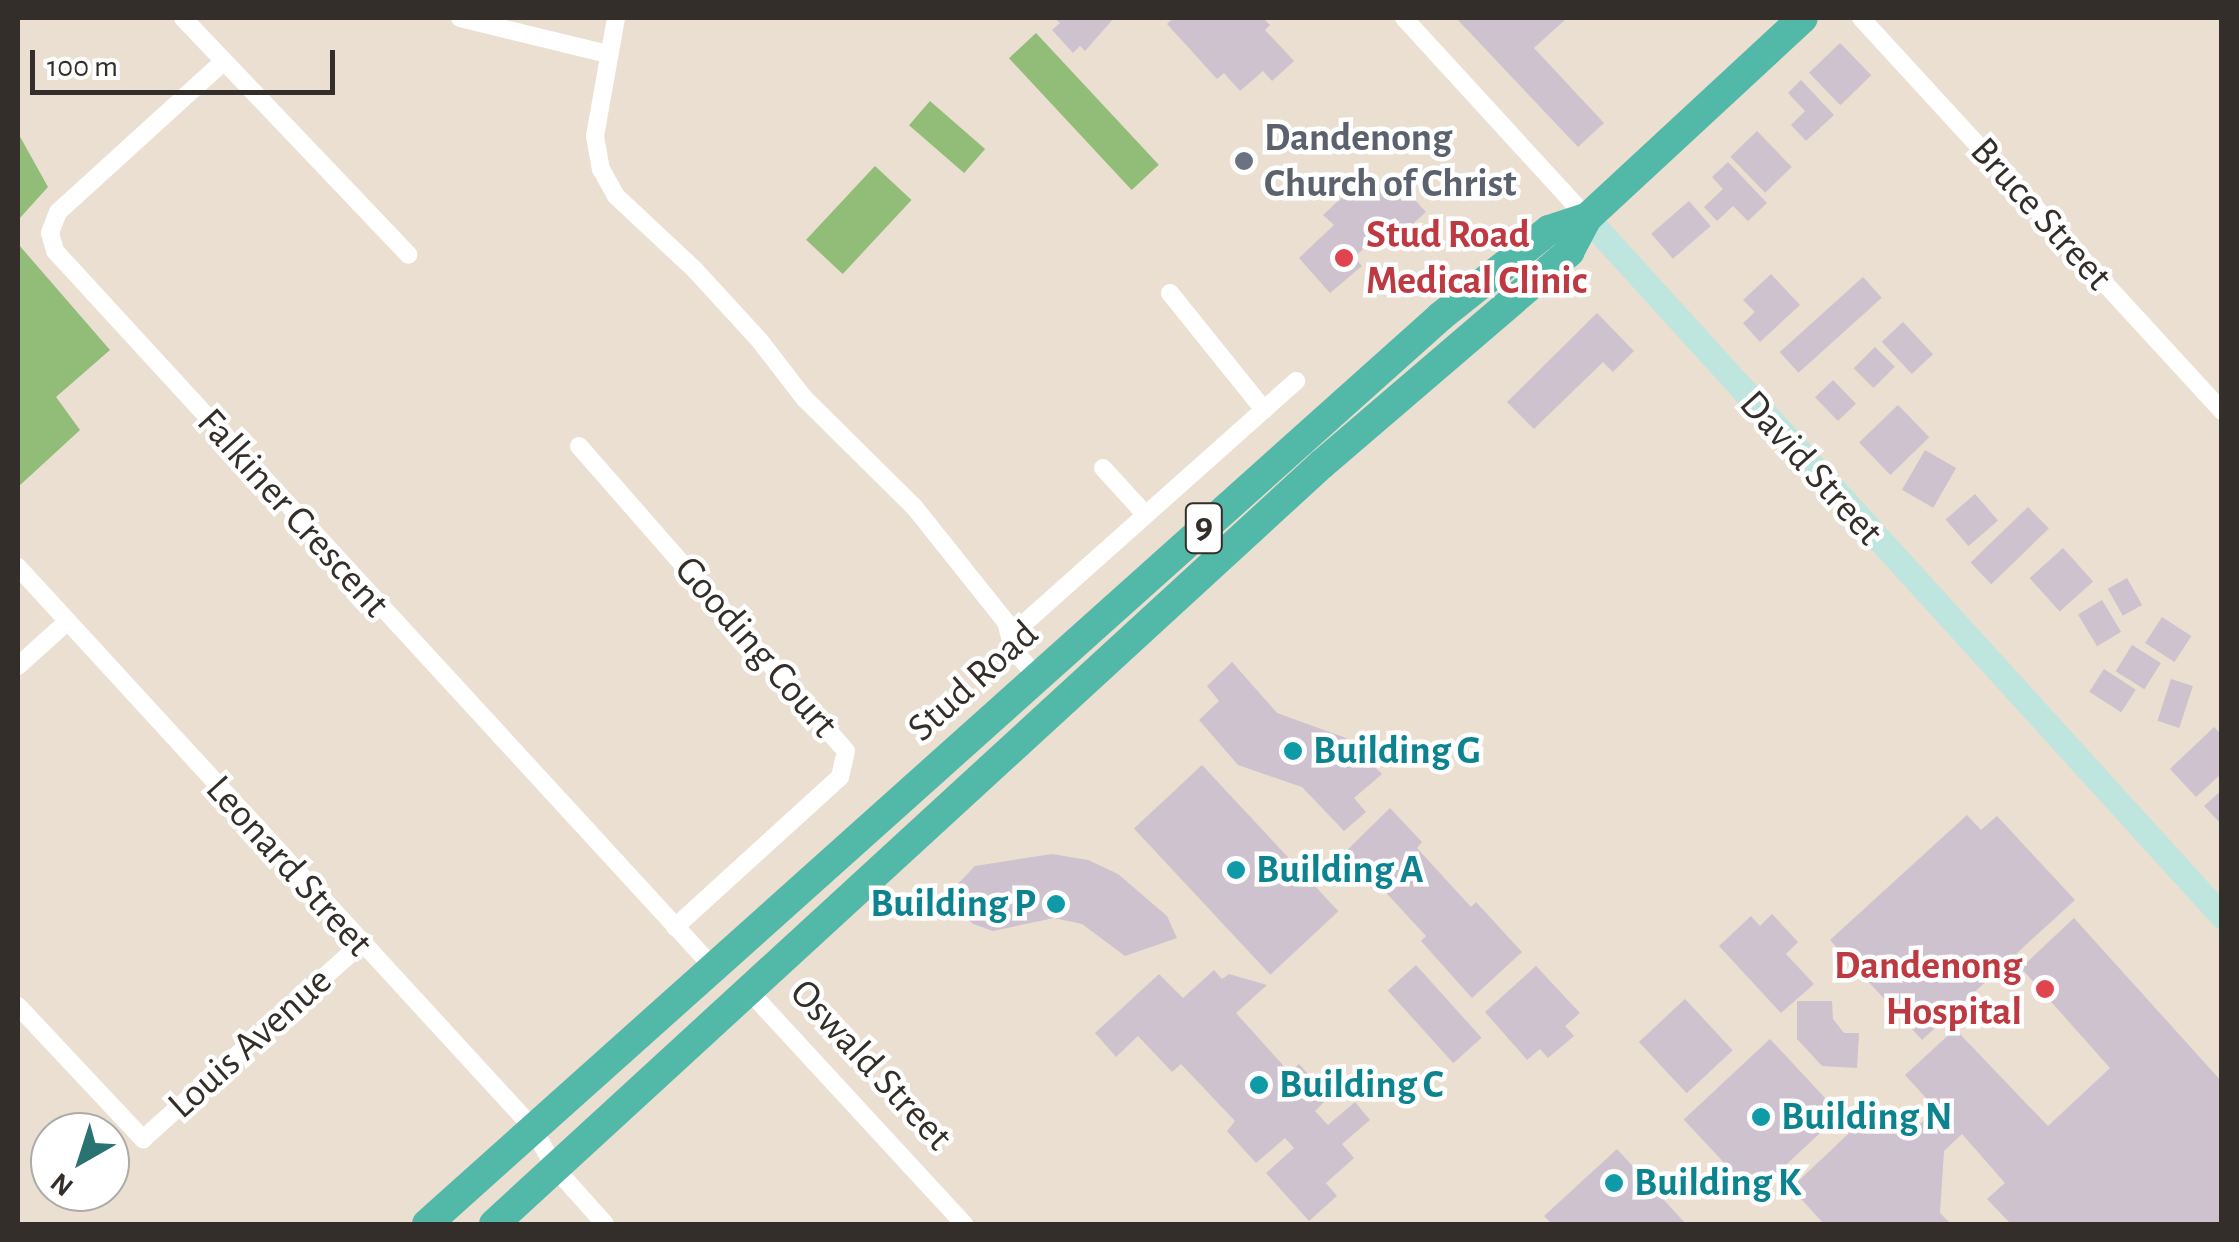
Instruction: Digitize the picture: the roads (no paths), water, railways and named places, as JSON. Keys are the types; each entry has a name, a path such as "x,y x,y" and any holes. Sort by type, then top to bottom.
{"highway":[{"name":"Stud Road","path":"494,1224 1322,464 1569,252 1587,218 1802,18"},
{"name":"Stud Road","path":"427,1224 1441,316 1549,230 1587,218"},
{"name":"Oswald Street","path":"712,968 750,992"}],"main road":[{"name":"David Street","path":"1587,218 2222,916"}],"street":[{"path":"183,18 409,255"},
{"path":"460,18 608,54"},
{"path":"616,18 595,136 602,169 616,196 695,270 760,340 804,398 915,508 1011,635 1013,649 1037,678"},
{"name":"David Street","path":"1404,18 1587,218"},
{"name":"Bruce Street","path":"1861,18 2222,411"},
{"name":"Falkiner Crescent","path":"224,61 58,212 50,233 56,251 712,968"},
{"path":"1170,293 1264,410"},
{"path":"1011,635 1296,381"},
{"name":"Gooding Court","path":"579,446 846,751 840,777 675,926"},
{"path":"1103,468 1145,514"},
{"name":"Leonard Street","path":"18,566 360,945 532,1126 554,1168 606,1224"},
{"path":"18,666 68,621"},
{"name":"Louis Avenue","path":"18,1006 142,1139 360,945"},
{"name":"Oswald Street","path":"750,992 964,1224"}],"place":[{"name":"Dandenong Church of Christ","path":"1244,161"},
{"name":"Stud Road Medical Clinic","path":"1344,258"},
{"name":"Building G","path":"1293,751"},
{"name":"Building A","path":"1236,870"},
{"name":"Building P","path":"1056,904"},
{"name":"Dandenong Hospital","path":"2045,989"},
{"name":"Building C","path":"1259,1085"},
{"name":"Building N","path":"1761,1117"},
{"name":"Building K","path":"1614,1183"}]}
